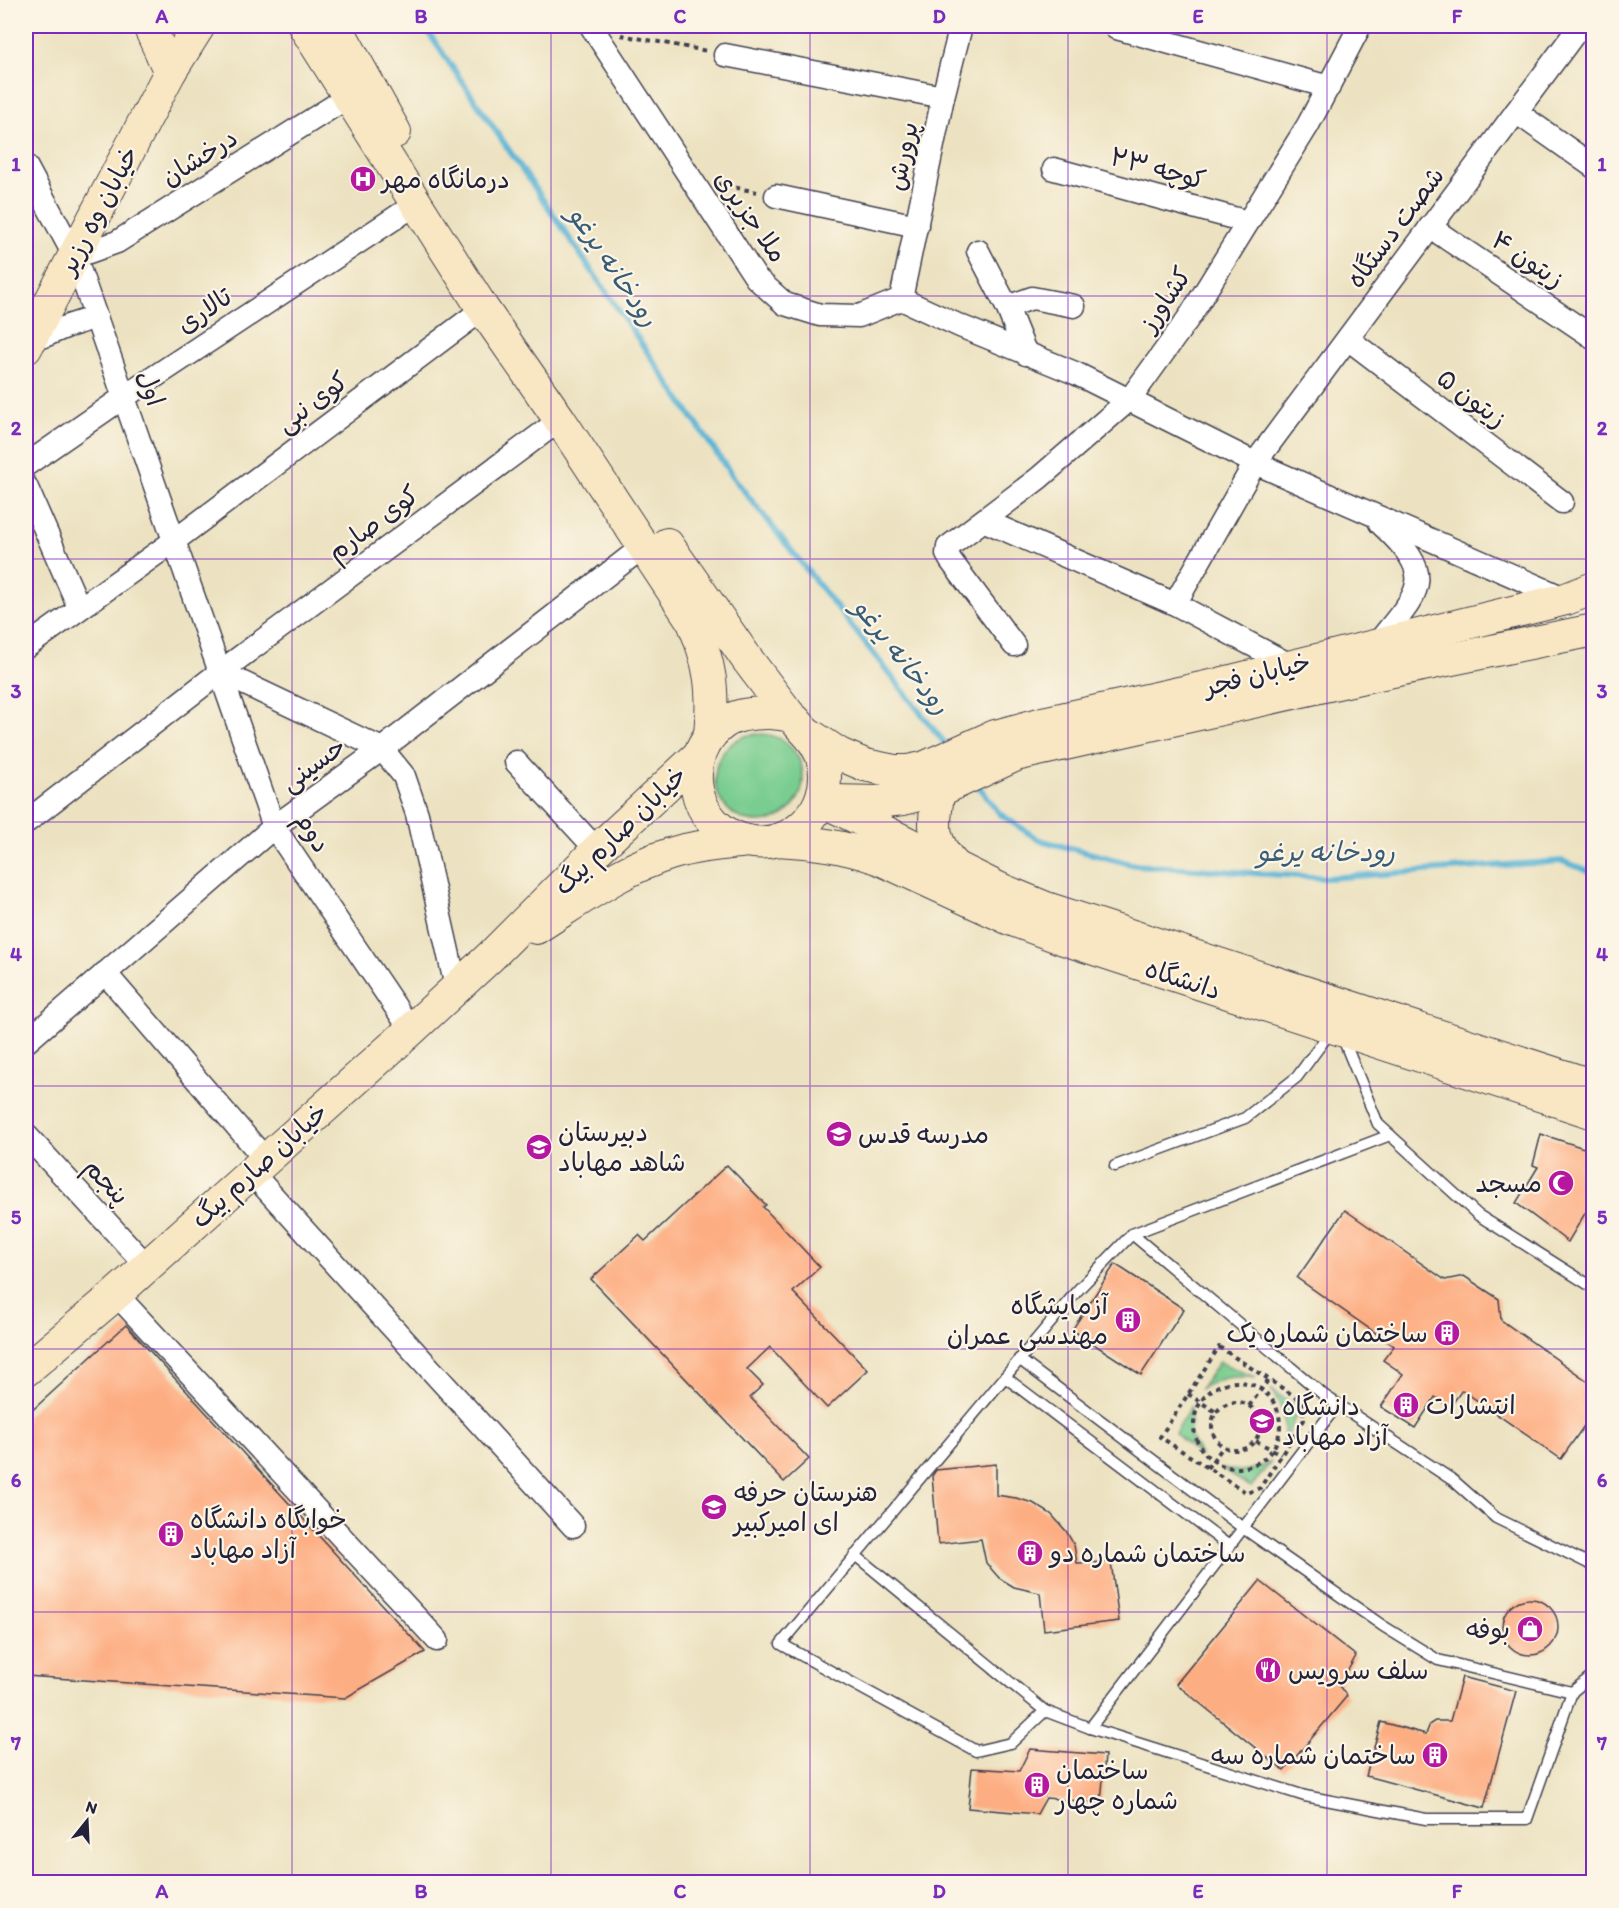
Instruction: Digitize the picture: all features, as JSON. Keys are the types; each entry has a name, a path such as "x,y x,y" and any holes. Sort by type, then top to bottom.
{"main road":[{"path":"149,26 170,72"},
{"name":"خیابان وه رزیر","path":"27,345 170,72 199,26"},
{"path":"304,26 483,309 560,420 693,622 704,648 710,671 713,703 695,773 696,792 703,810 715,824 730,835 763,841 796,832 812,818 821,800 825,783 824,766 819,750 747,659 623,481 416,168 336,26"},
{"name":"خیابان فجر","path":"936,782 1058,719 1292,666 1580,593"},
{"name":"خیابان فجر","path":"1004,746 1369,676 1593,630"},
{"path":"704,745 726,721 747,714 769,713 800,726 839,754 865,765 936,782"},
{"name":"خیابان صارم بیگ","path":"26,1370 116,1294 411,1030 490,957 704,745"},
{"path":"821,800 853,803 888,801 936,782"},
{"path":"936,782 935,834 943,854 954,865"},
{"name":"دانشگاه","path":"821,800 1000,889 1046,908 1593,1086"},
{"name":"خیابان صارم بیگ","path":"490,957 629,870 671,853 710,845 763,841"},
{"name":"دانشگاه","path":"763,841 835,845 867,854 1010,919 1051,935 1593,1113"}],"street":[{"name":"پرورش","path":"901,299 943,97 961,26"},
{"name":"کشاورز","path":"1014,645 951,561 947,554 948,547 1039,478 1130,399 1190,316 1308,125 1360,26"},
{"name":"شصت دستگاه","path":"1175,604 1255,463 1580,26"},
{"name":"ملا جزیری","path":"592,27 756,278 785,304 820,315 859,316 901,299"},
{"path":"1116,28 1329,87"},
{"path":"725,55 943,97"},
{"name":"درخشان","path":"75,256 117,242 348,97"},
{"path":"1516,112 1593,167"},
{"name":"اول","path":"26,166 75,256 174,541"},
{"name":"کوچه ۲۳","path":"1054,169 1248,222"},
{"path":"776,196 916,225"},
{"name":"تالاری","path":"26,465 124,397 416,204"},
{"name":"زیتون ۴","path":"1430,227 1593,338"},
{"path":"978,251 1007,307 1026,354"},
{"path":"1007,307 1032,298 1074,306"},
{"path":"901,299 1075,373 1255,463 1370,513 1580,593"},
{"name":"کوی نبی","path":"26,647 174,541 483,309"},
{"path":"27,345 68,326 96,317"},
{"name":"زیتون ۵","path":"1348,339 1562,502"},
{"name":"کوی صارم","path":"26,822 220,672 560,420"},
{"path":"26,486 79,607"},
{"path":"1370,513 1408,551 1418,571 1415,592 1376,645"},
{"path":"985,520 1175,604 1292,666"},
{"name":"دوم","path":"174,541 274,827 411,1030"},
{"name":"حسینی","path":"26,1042 274,827 382,749 644,546"},
{"path":"220,672 382,749 404,776 417,814 456,987"},
{"path":"516,762 597,850"},
{"path":"105,973 258,1166 573,1526"},
{"name":"پنجم","path":"26,1135 147,1266"},
{"path":"116,1294 436,1640"}],"lane":[{"path":"1115,1166 1245,1118 1297,1077 1336,1029 1378,1124 1478,1215 1593,1288"},
{"path":"1045,1711 1011,1743 976,1751 781,1644 1077,1291 1132,1234 1390,1135"},
{"path":"1132,1234 1325,1396 1454,1481 1496,1518 1593,1566"},
{"path":"1019,1359 1243,1528 1383,1626 1438,1660 1572,1692"},
{"path":"1005,1377 1229,1546"},
{"path":"1090,1728 1338,1404"},
{"path":"855,1555 1045,1711 1090,1728 1305,1796 1426,1819 1527,1819 1572,1692 1593,1674"}],"path":[{"path":"592,27 725,55"},
{"path":"691,178 776,196"},
{"path":"1219,1347 1269,1379 1302,1401 1304,1420 1260,1488 1246,1493 1160,1437 1219,1347"},
{"path":"1249,1406 1269,1379"},
{"path":"1239,1381 1254,1384 1261,1389 1275,1402 1280,1414 1281,1428 1278,1442 1260,1462 1248,1467 1234,1468 1220,1465 1198,1445 1194,1430 1194,1415 1200,1401 1211,1390 1224,1383 1239,1381"},
{"path":"1188,1394 1216,1412"},
{"path":"1234,1402 1249,1406 1259,1418 1260,1426 1256,1441 1242,1450 1223,1446 1212,1431 1212,1422 1216,1412 1226,1404 1234,1402"},
{"path":"1256,1441 1281,1454"},
{"path":"1207,1468 1223,1446"}],"green space":[{"path":"759,734 776,737 790,747 800,761 803,778 800,795 790,809 776,819 759,822 742,819 728,809 718,795 715,778 718,761 728,747 742,737"},
{"path":"1219,1362 1256,1378 1226,1378 1200,1389"},
{"path":"1271,1389 1299,1409 1284,1443 1283,1414"},
{"path":"1191,1406 1190,1436 1201,1457 1175,1433"},
{"path":"1272,1461 1251,1487 1221,1469 1248,1470"}],"building":[{"name":"مسجد","path":"1541,1134 1593,1151 1593,1200 1568,1242 1516,1203 1538,1167 1533,1165"},
{"path":"727,1165 766,1205 763,1207 820,1267 793,1292 868,1370 827,1408 770,1347 747,1369 763,1385 750,1397 809,1459 784,1482 591,1279 639,1235 645,1241"},
{"name":"ساختمان شماره یک","path":"1345,1210 1445,1280 1464,1276 1499,1299 1501,1320 1593,1385 1593,1413 1561,1459 1462,1390 1450,1407 1435,1397 1415,1428 1381,1407 1403,1374 1383,1360 1394,1346 1297,1278"},
{"name":"آزمایشگاه مهندسی عمران","path":"1115,1264 1184,1309 1141,1375 1072,1330"},
{"name":"خوابگاه دانشگاه آزاد مهاباد","path":"126,1325 425,1652 345,1698 26,1676 26,1416"},
{"name":"ساختمان شماره دو","path":"996,1464 996,1495 1033,1503 1051,1514 1066,1531 1074,1545 1077,1563 1111,1562 1119,1621 1044,1630 1040,1593 1014,1587 999,1578 986,1563 981,1539 938,1544 932,1476 936,1470"},
{"name":"سلف سرویس","path":"1260,1581 1356,1656 1339,1686 1347,1696 1284,1771 1176,1684"},
{"name":"بوفه","path":"1525,1599 1535,1599 1550,1607 1556,1616 1558,1627 1556,1638 1550,1647 1535,1655 1525,1655 1514,1650 1507,1643 1502,1632 1502,1622 1507,1611 1514,1604"},
{"name":"ساختمان شماره سه","path":"1462,1677 1516,1691 1484,1808 1366,1776 1381,1722 1426,1734 1430,1724 1435,1721 1450,1721"},
{"name":"ساختمان شماره چهار","path":"1030,1749 1105,1755 1101,1803 1046,1798 1037,1814 968,1808 972,1768 1019,1771"}],"waterway":[{"name":"رودخانه یرغو","path":"424,26 733,477 947,746"},
{"name":"رودخانه یرغو","path":"975,782 1000,814 1039,840 1135,865 1327,878 1562,861 1594,873"}],"place":[{"name":"درمانگاه مهر","path":"363,179"},
{"name":"مدرسه قدس","path":"839,1134"},
{"name":"دبیرستان شاهد مهاباد","path":"539,1147"},
{"name":"مسجد","path":"1561,1183"},
{"name":"آزمایشگاه مهندسی عمران","path":"1128,1320"},
{"name":"ساختمان شماره یک","path":"1447,1333"},
{"name":"انتشارات","path":"1406,1405"},
{"name":"دانشگاه آزاد مهاباد","path":"1262,1421"},
{"name":"هنرستان حرفه ای امیرکبیر","path":"714,1507"},
{"name":"خوابگاه دانشگاه آزاد مهاباد","path":"171,1534"},
{"name":"ساختمان شماره دو","path":"1030,1553"},
{"name":"بوفه","path":"1530,1629"},
{"name":"سلف سرویس","path":"1268,1670"},
{"name":"ساختمان شماره سه","path":"1435,1755"},
{"name":"ساختمان شماره چهار","path":"1037,1785"}]}
